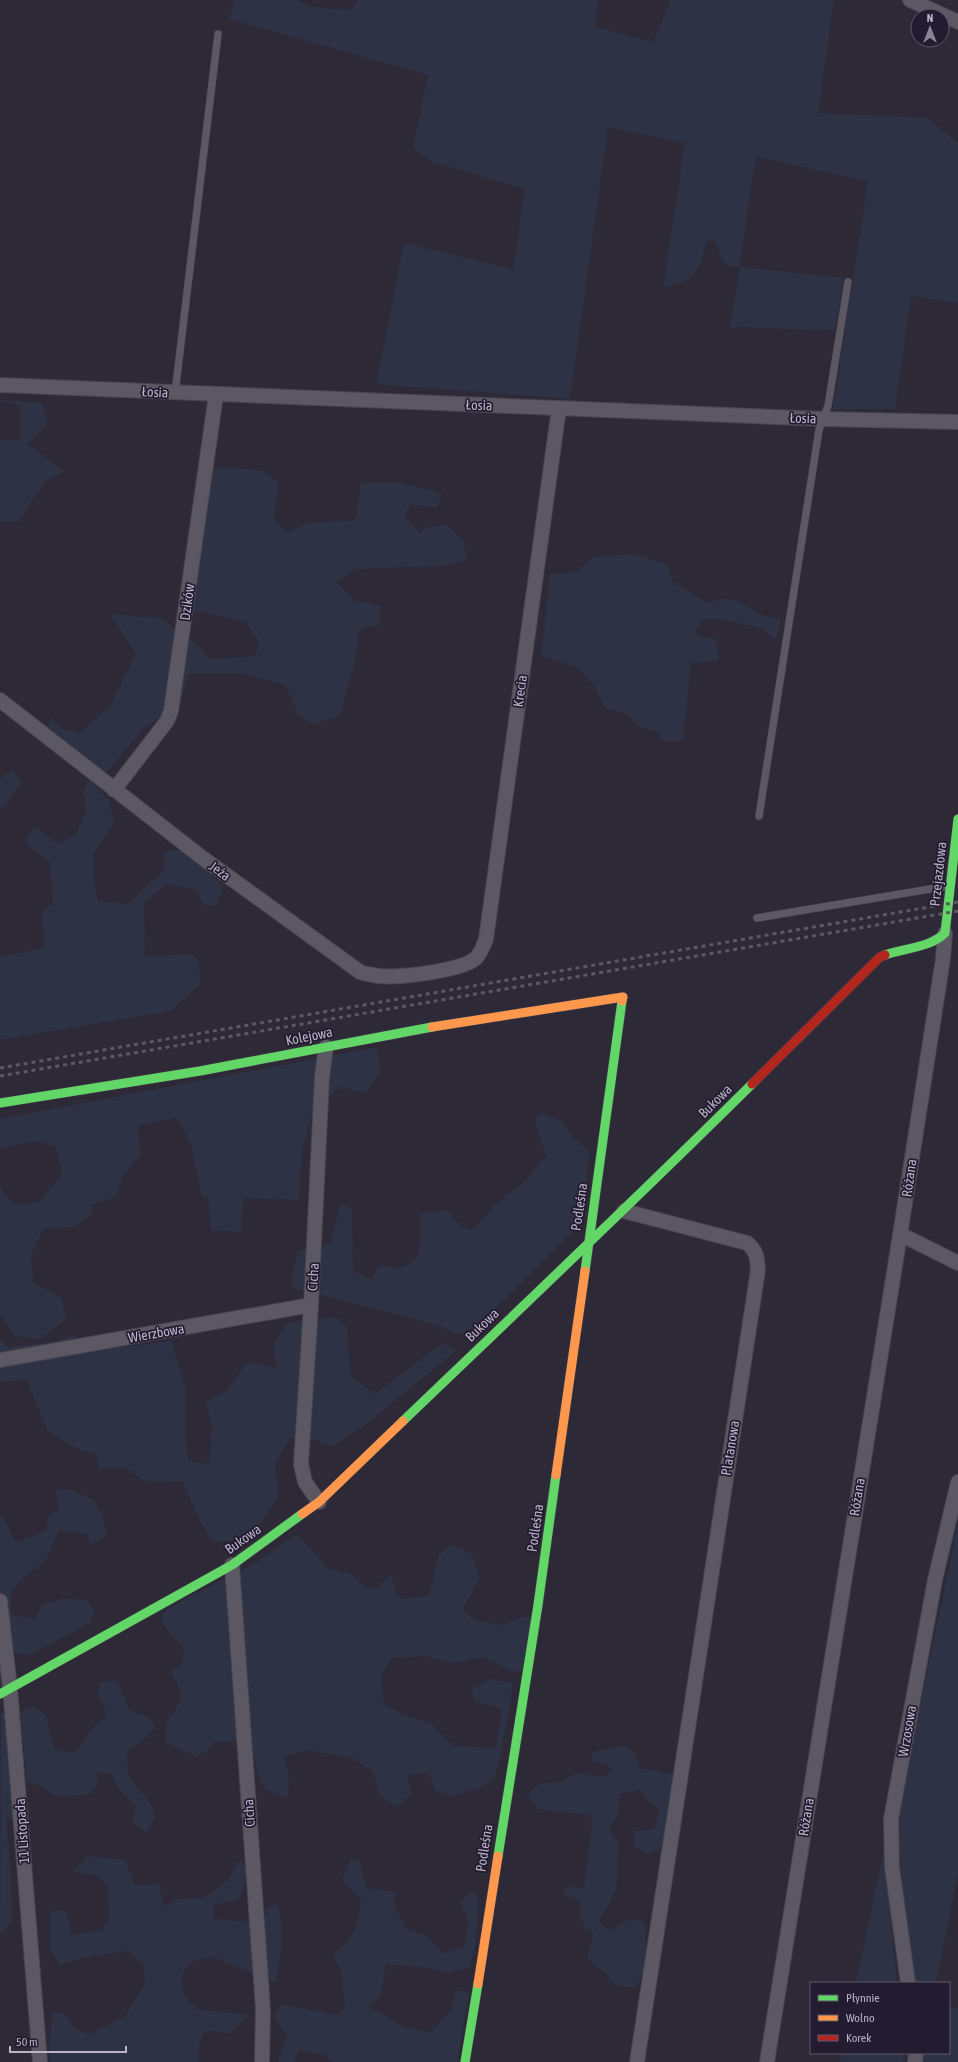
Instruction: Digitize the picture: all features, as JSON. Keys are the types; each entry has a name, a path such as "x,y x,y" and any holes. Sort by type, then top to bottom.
{"street":[{"path":"913,0 958,22"},
{"name":"Łosia","path":"0,385 823,419 958,422"},
{"name":"Dzików","path":"114,790 167,721 171,711 216,395"},
{"name":"Krecia","path":"464,965 478,956 486,939 559,408"},
{"name":"Jeża","path":"0,700 204,860 360,972 380,976 405,975 464,965"},
{"name":"Przejazdowa","path":"945,933 958,819"},
{"name":"Bukowa","path":"5,1691 232,1565 319,1502 588,1243 624,1211 880,957 899,949 928,944 941,938 945,933"},
{"name":"Różana","path":"767,2062 900,1235 943,959 945,933"},
{"name":"Kolejowa","path":"0,1104 200,1071 436,1026 623,997"},
{"name":"Podleśna","path":"465,2062 538,1605 623,997"},
{"name":"Cicha","path":"319,1502 304,1482 301,1464 311,1306 322,1077 326,1047"},
{"name":"Platanowa","path":"624,1211 747,1243 754,1248 757,1255 758,1270 637,2062"},
{"path":"900,1235 958,1263"},
{"name":"Wierzbowa","path":"0,1360 311,1306"},
{"name":"Wrzosowa","path":"908,1982 892,1867 891,1819 935,1580 958,1482"},
{"name":"Cicha","path":"232,1565 263,2009 262,2062"},
{"name":"11 Listopada","path":"0,1601 5,1691 40,2062"}],"lane":[{"path":"175,393 218,34"},
{"path":"759,816 819,430 828,406 848,282"},
{"path":"757,918 942,887 951,887"}],"shaded area":[{"path":"235,0 297,0 311,7 351,10 358,0 598,0 595,27 653,42 671,0 834,0 818,113 928,118 958,143 958,303 911,296 895,409 833,409 868,181 756,157 739,266 727,266 721,258 716,242 711,239 707,242 700,263 693,274 678,284 663,288 685,143 608,127 570,399 376,384 404,243 513,269 525,189 433,162 413,148 428,75 229,19"},
{"path":"740,267 844,278 835,330 730,327"},
{"path":"0,400 42,403 48,423 27,444 65,471 45,481 18,522 0,521 0,440 20,440 20,407 10,402 0,402"},
{"path":"223,467 263,471 278,482 274,519 288,533 307,523 355,520 361,483 402,483 442,493 437,508 411,504 404,516 420,533 427,527 447,525 463,540 467,560 442,566 357,569 336,582 356,601 380,606 380,625 359,629 354,665 340,716 313,724 298,714 285,685 240,673 189,673 180,704 145,727 105,774 48,726 51,718 63,729 83,733 88,725 109,707 136,654 110,614 160,618 196,643 210,659 254,656 260,644 246,622 193,610 210,472"},
{"path":"634,554 666,564 673,582 707,603 721,599 738,601 761,615 781,619 776,640 761,628 719,619 704,619 694,635 716,639 719,661 691,663 683,741 663,741 657,732 638,726 627,714 605,708 594,686 579,668 541,656 550,574 574,573 594,557"},
{"path":"12,769 21,783 5,805 0,809 0,779"},
{"path":"90,780 109,800 114,824 93,855 94,880 98,901 128,904 163,871 165,851 183,850 223,886 217,905 204,905 196,890 168,884 144,902 145,957 188,954 198,959 201,984 170,1011 0,1040 0,957 45,948 42,912 53,902 50,862 25,843 34,826 58,844 76,835 86,812 83,792"},
{"path":"377,1047 381,1073 365,1093 340,1087 312,1115 302,1149 299,1200 243,1198 241,1232 211,1231 208,1197 202,1197 191,1144 177,1118 138,1125 140,1155 123,1176 116,1197 91,1205 92,1216 72,1227 43,1229 31,1256 33,1282 61,1298 66,1319 40,1340 15,1336 0,1315 0,1185 5,1196 17,1205 39,1202 62,1175 56,1147 37,1141 0,1148 0,1119"},
{"path":"542,1113 562,1121 573,1138 590,1151 581,1223 473,1331 456,1334 437,1325 293,1288 291,1276 299,1251 330,1243 341,1203 352,1209 353,1271 371,1279 379,1266 403,1268 419,1256 420,1214 447,1210 463,1228 472,1230 483,1220 493,1206 523,1183 546,1156 534,1119"},
{"path":"336,1317 347,1327 351,1377 375,1394 442,1343 456,1351 364,1426 333,1446 316,1440 290,1438 275,1463 278,1498 249,1539 213,1542 198,1517 183,1482 145,1481 124,1467 99,1469 97,1455 73,1447 48,1431 26,1380 0,1382 0,1339 8,1347 53,1342 74,1335 97,1350 171,1341 185,1385 185,1427 188,1461 209,1464 212,1426 206,1401 227,1391 247,1362 276,1368 274,1342 287,1323"},
{"path":"69,1489 94,1500 103,1517 107,1536 91,1544 87,1534 59,1530 45,1562 30,1572 11,1590 11,1615 35,1619 42,1605 62,1599 88,1600 94,1610 90,1623 29,1655 0,1651 0,1516 3,1517 16,1543 47,1530 48,1517 59,1509 56,1490"},
{"path":"958,1523 958,1875 936,1982 914,1982 904,1908 897,1819"},
{"path":"297,1534 329,1569 352,1574 366,1589 377,1587 391,1574 396,1593 402,1599 429,1596 438,1557 449,1544 472,1554 480,1578 463,1609 474,1620 503,1625 524,1616 533,1618 524,1671 514,1672 483,1657 452,1663 425,1656 392,1658 381,1677 384,1704 404,1715 432,1724 453,1746 496,1748 502,1709 474,1701 472,1688 491,1679 513,1683 501,1755 494,1780 478,1788 451,1797 435,1790 429,1773 407,1775 412,1793 398,1807 380,1796 373,1772 353,1758 307,1750 283,1757 289,1773 288,1798 270,1791 261,1782 253,1750 232,1741 214,1742 207,1751 196,1756 165,1742 167,1720 174,1713 182,1695 171,1672 182,1663 184,1647 165,1628 161,1614 185,1599 256,1563"},
{"path":"118,1681 129,1710 150,1718 155,1728 143,1740 127,1750 128,1775 150,1803 156,1817 146,1833 132,1821 136,1807 119,1789 111,1773 98,1773 97,1787 88,1795 56,1796 41,1786 27,1782 20,1712 35,1706 46,1716 54,1750 75,1753 96,1724 106,1718 105,1709 98,1695 101,1682"},
{"path":"1,1713 5,1714 10,1777 28,1799 29,1818 6,1818 11,1879 12,1922 0,1935"},
{"path":"625,1746 635,1752 640,1768 674,1775 663,1848 646,1854 634,1845 634,1831 655,1829 660,1809 648,1801 640,1790 620,1794 618,1815 609,1830 619,1844 616,1890 599,1922 610,1931 630,1919 644,1922 646,1956 643,1971 636,1988 615,1985 606,1974 587,1958 594,1933 585,1929 580,1915 581,1900 561,1894 567,1886 584,1889 592,1822 590,1815 538,1809 527,1794 540,1784 561,1782 576,1773 602,1777 613,1771 607,1765 591,1760 592,1753 605,1749"},
{"path":"884,1849 897,1982 856,1982"},
{"path":"87,1856 125,1860 135,1885 159,1885 164,1906 177,1899 203,1898 229,1879 239,1861 247,1866 243,1891 237,1900 213,1905 213,1919 244,1921 265,1918 267,1908 278,1905 282,1924 282,1934 275,1983 211,1956 189,1963 181,1977 185,1997 199,2010 250,2015 230,2033 206,2031 200,2041 198,2049 199,2061 204,2062 50,2062 49,2046 53,2013 64,2013 75,2029 90,2034 125,2016 145,1983 143,1965 128,1951 82,1958 60,1965 50,1948 50,1911 66,1911 72,1935 101,1931 109,1921 108,1886 96,1875 73,1872"},
{"path":"351,1859 360,1863 366,1888 396,1892 394,1903 405,1928 427,1936 443,1953 463,1948 469,1922 460,1901 472,1891 478,1896 476,1943 470,1967 451,1973 421,1967 386,1964 381,1995 369,2007 407,2028 431,2032 451,2011 455,1990 469,1993 457,2062 334,2062 325,2055 299,2051 294,2062 277,2062 287,2037 274,2016 282,2004 337,2015 345,2007 341,1971 334,1957 338,1949 348,1941 356,1926 359,1916 361,1899 342,1880"},
{"path":"950,2006 958,2008 958,2062 919,2062 919,2054 950,2054"},
{"path":"842,2054 903,2054 904,2062 840,2062"}],"railway":[{"path":"0,1068 958,902"},
{"path":"0,1076 958,911"}],"traffic: fast":[{"path":"885,955 924,945 932,942 945,933 958,819"},
{"path":"585,1271 622,1001"},
{"path":"0,1103 200,1071 432,1027"},
{"path":"403,1421 752,1084"},
{"path":"498,1856 538,1605 556,1475"},
{"path":"0,1694 232,1565 302,1514"},
{"path":"465,2062 478,1984"}],"traffic: slow":[{"path":"432,1027 623,997 622,1001"},
{"path":"556,1475 585,1271"},
{"path":"302,1514 319,1502 403,1421"},
{"path":"478,1984 498,1856"}],"traffic: jam":[{"path":"752,1084 880,957 885,955"}]}
